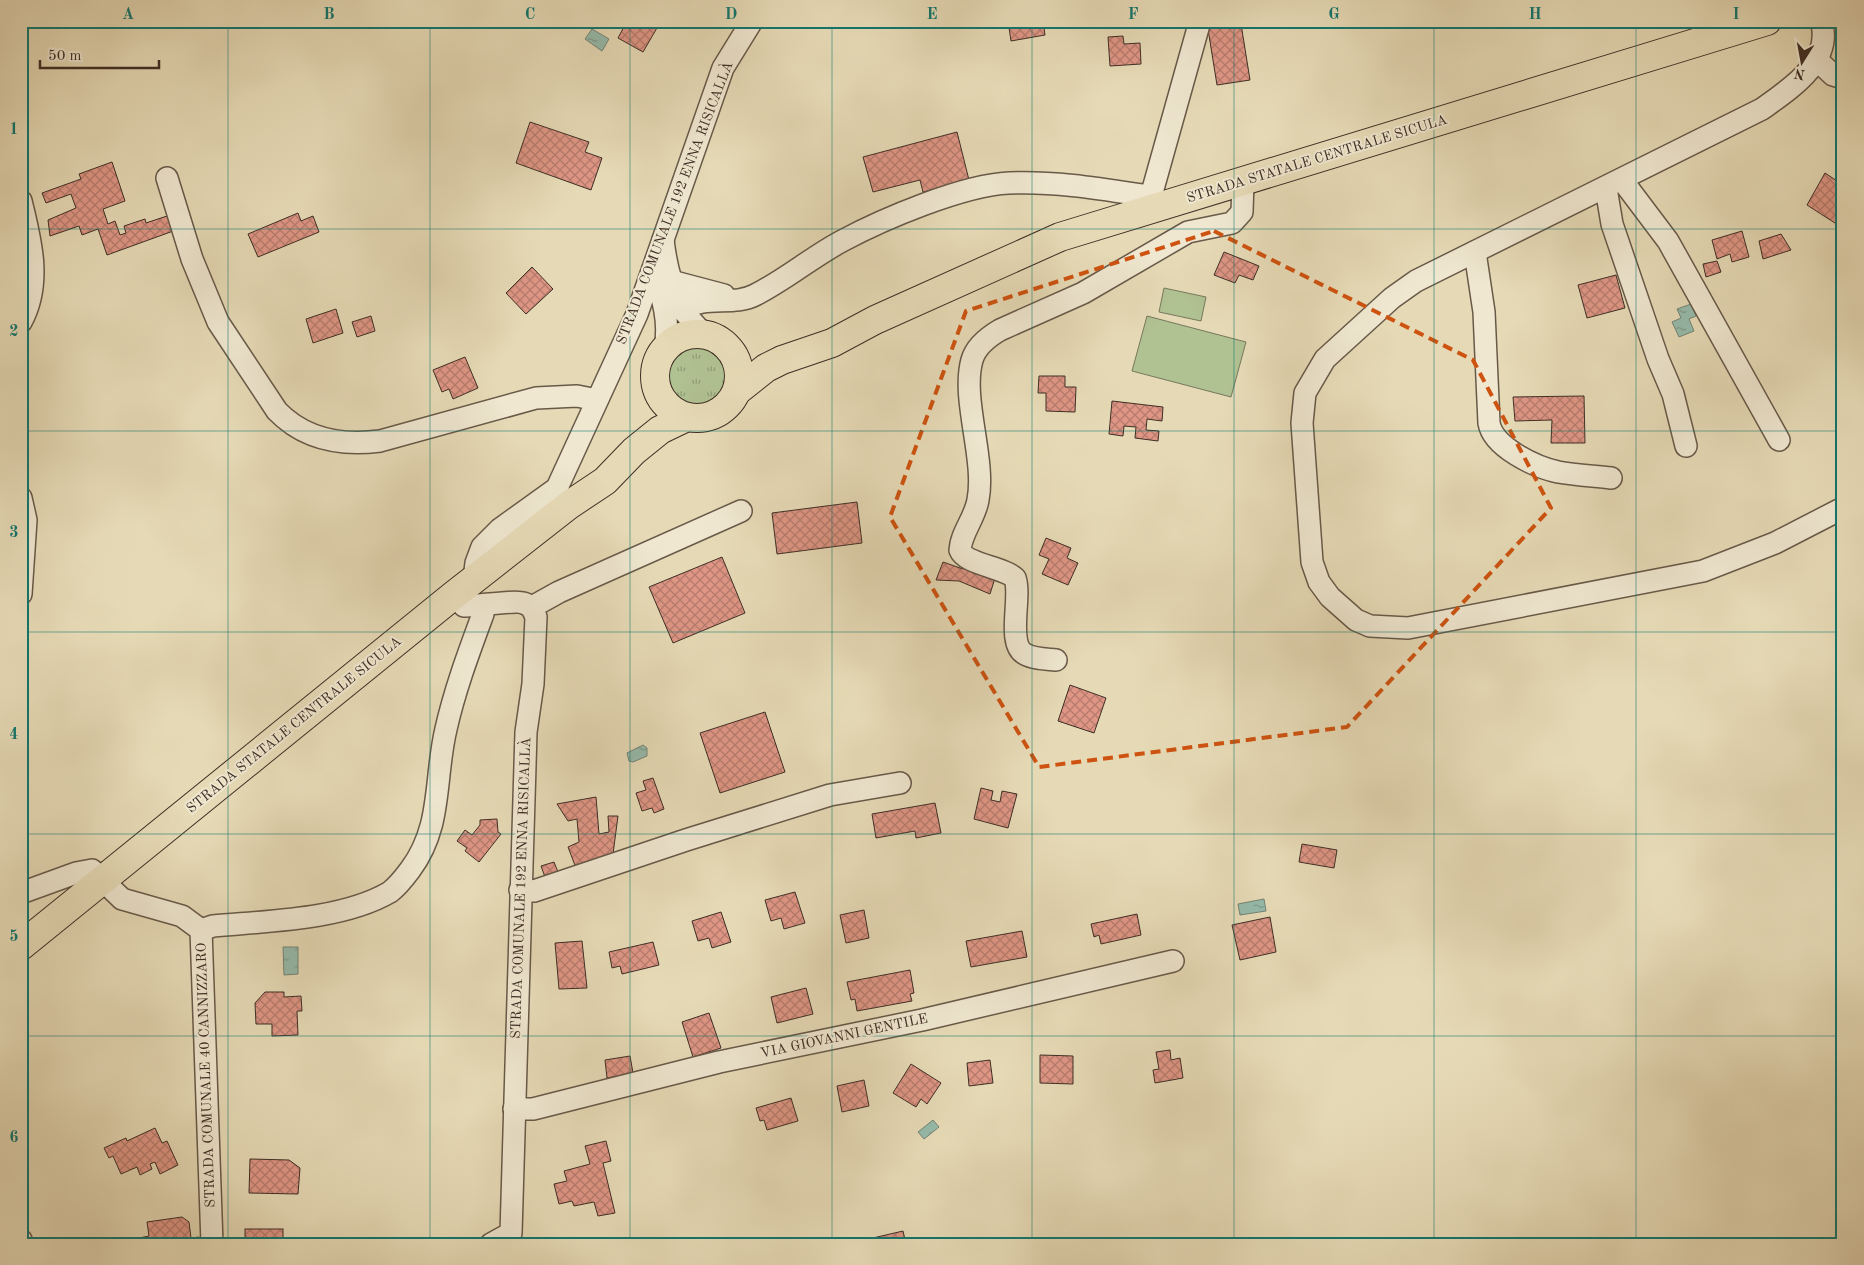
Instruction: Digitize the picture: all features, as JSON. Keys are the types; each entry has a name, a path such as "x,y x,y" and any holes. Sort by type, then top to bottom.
{"main road":[{"name":"STRADA STATALE CENTRALE SICULA","path":"737,391 766,368 782,360 832,343 875,320 1060,237 1151,203 1243,182 1767,21"},
{"name":"STRADA STATALE CENTRALE SICULA","path":"716,341 772,350 795,346 875,320"},
{"path":"696,334 716,341 739,368 737,391 722,410 711,416 687,417 666,406 655,384 656,365 665,348 679,338 696,334"},
{"name":"STRADA STATALE CENTRALE SICULA","path":"568,505 629,444 642,424 651,404 655,384"},
{"name":"STRADA STATALE CENTRALE SICULA","path":"21,946 464,587 568,505 605,481 634,451 660,430 687,417"}],"street":[{"name":"STRADA COMUNALE 192 ENNA RISICALLÀ","path":"464,587 482,547 500,529 557,488 637,314 723,68 752,21"},
{"path":"683,311 691,304 704,300 731,300 751,297 840,242 869,227 966,191 1007,183 1057,183 1151,203 1153,189 1200,21"},
{"path":"1821,21 1824,29 1823,44 1817,60 1785,92 1762,109 1416,281 1392,298 1325,359 1305,393 1302,423 1312,562 1319,582 1330,597 1356,620 1370,626 1408,628 1704,571 1775,543 1843,508"},
{"path":"1817,60 1833,75 1843,78"},
{"path":"167,178 192,259 218,322 276,411 287,423 304,433 328,441 356,444 380,441 536,398 577,396 597,400"},
{"path":"1056,660 1025,654 1019,649 1015,632 1018,595 1016,578 1009,572 965,557 960,550 978,500 977,458 970,373 972,358 984,342 1000,330 1083,293 1188,232 1232,223 1242,212 1243,182"},
{"path":"1614,184 1668,242 1779,440"},
{"path":"1614,184 1612,224 1658,359 1673,394 1686,446"},
{"path":"21,201 34,263 32,292 21,322"},
{"path":"663,240 665,260 683,311 692,325 716,341"},
{"path":"1475,252 1484,312 1489,423 1493,435 1502,445 1547,468 1612,478"},
{"path":"653,268 662,296 666,318 665,348"},
{"path":"671,280 712,292 751,297"},
{"path":"21,498 23,521 21,594"},
{"path":"464,587 464,606 482,607 522,602 532,607 559,592 741,511"},
{"path":"201,930 213,926 309,917 335,911 377,899 401,882 417,860 429,838 445,731 454,693 483,614 482,607"},
{"name":"STRADA COMUNALE 192 ENNA RISICALLÀ","path":"491,1244 514,1238 514,1109 520,890 526,732 533,684 536,617 532,607"},
{"path":"520,890 534,891 686,840 830,796 900,783"},
{"path":"21,893 76,873 92,870 102,880"},
{"name":"STRADA COMUNALE 40 CANNIZZARO","path":"102,880 122,899 182,916 201,930 212,1244"},
{"name":"VIA GIOVANNI GENTILE","path":"514,1109 533,1109 719,1062 922,1020 1173,961"},
{"path":"21,1240 22,1244"}],"highlighted area":[{"path":"1214,231 1473,360 1551,508 1347,727 1039,767 890,517 966,311"}],"green space":[{"path":"1164,288 1206,297 1201,321 1159,312"},
{"path":"1147,316 1246,342 1231,397 1132,371"},
{"path":"696,341 710,344 722,351 729,363 732,377 729,391 722,403 710,410 696,413 682,410 670,403 663,391 660,377 663,363 670,351 682,344"}],"water":[{"path":"592,29 609,39 602,51 585,39"},
{"path":"1691,304 1696,316 1689,319 1694,331 1679,337 1672,322 1681,318 1677,309"},
{"path":"643,745 647,748 647,756 633,762 629,761 627,753"},
{"path":"1264,899 1266,911 1240,915 1238,904"},
{"path":"283,947 298,947 298,974 284,975"},
{"path":"933,1120 939,1127 924,1139 918,1132"}],"building":[{"path":"627,21 661,21 643,52 618,38"},
{"path":"1008,21 1043,21 1045,35 1011,41"},
{"path":"1241,24 1250,80 1217,85 1208,29"},
{"path":"1123,36 1124,44 1140,43 1141,64 1110,66 1108,37"},
{"path":"530,122 589,142 585,152 602,158 591,190 516,163"},
{"path":"957,132 969,180 923,192 920,180 873,192 863,157"},
{"path":"112,162 125,201 103,209 108,224 115,221 120,235 126,233 124,226 145,219 146,223 170,215 176,230 107,255 98,229 82,235 79,226 50,236 48,220 76,208 71,194 46,203 42,193 81,179 79,174"},
{"path":"1825,173 1843,185 1843,213 1838,225 1807,205"},
{"path":"298,213 301,221 313,216 319,232 258,257 248,234"},
{"path":"1742,231 1749,257 1732,262 1730,254 1717,259 1712,240"},
{"path":"1781,234 1791,250 1763,259 1759,241"},
{"path":"1224,252 1259,266 1253,280 1239,275 1235,283 1214,275"},
{"path":"1717,261 1721,272 1706,277 1703,264"},
{"path":"532,267 553,289 526,314 506,293"},
{"path":"1616,275 1625,308 1587,318 1578,285"},
{"path":"336,309 343,333 313,343 306,319"},
{"path":"371,316 375,331 357,337 352,322"},
{"path":"465,357 478,388 453,399 449,389 442,392 433,370"},
{"path":"1039,376 1065,376 1065,387 1076,387 1075,412 1046,411 1046,393 1038,393"},
{"path":"1584,396 1585,443 1551,443 1552,420 1515,421 1513,397"},
{"path":"1112,401 1163,407 1162,421 1147,419 1146,430 1159,431 1158,441 1135,438 1136,427 1124,426 1123,436 1109,434"},
{"path":"857,502 862,543 777,554 772,513"},
{"path":"1046,538 1071,548 1067,558 1078,563 1068,585 1042,574 1049,559 1039,555"},
{"path":"722,557 745,613 673,643 649,587"},
{"path":"943,562 963,569 965,563 996,575 990,594 959,581 936,580"},
{"path":"1070,685 1106,698 1094,733 1058,721"},
{"path":"765,712 785,772 720,793 700,733"},
{"path":"653,778 664,809 654,813 652,808 642,811 636,793 646,790 643,781"},
{"path":"981,788 993,791 991,800 1000,802 1002,791 1017,794 1008,828 974,819"},
{"path":"596,797 599,834 609,832 608,816 618,816 613,854 576,868 568,847 579,842 577,819 568,821 557,804"},
{"path":"935,803 941,833 916,838 915,831 876,838 872,814"},
{"path":"497,819 498,832 501,834 479,862 465,851 467,848 457,841 465,830 472,835 480,825 480,820"},
{"path":"1302,844 1337,850 1334,868 1299,862"},
{"path":"554,862 558,872 545,877 541,866"},
{"path":"795,892 805,923 784,929 781,918 771,921 765,900"},
{"path":"864,910 869,938 846,943 840,915"},
{"path":"721,912 731,942 712,948 709,938 698,941 692,921"},
{"path":"1137,914 1141,935 1101,944 1099,935 1094,937 1091,924"},
{"path":"1270,917 1276,952 1240,960 1232,925"},
{"path":"1022,931 1027,957 971,967 966,941"},
{"path":"582,941 587,988 559,989 555,943"},
{"path":"653,942 659,965 622,974 620,966 612,968 609,952"},
{"path":"910,970 914,993 910,994 912,1001 857,1011 855,999 851,1000 847,982"},
{"path":"806,988 813,1014 777,1023 771,997"},
{"path":"265,992 284,992 284,997 301,996 302,1011 297,1011 298,1035 272,1036 272,1024 256,1024 255,1003"},
{"path":"709,1013 721,1048 693,1057 682,1022"},
{"path":"1170,1050 1171,1060 1180,1058 1183,1078 1155,1083 1153,1070 1159,1069 1156,1052"},
{"path":"1040,1055 1073,1056 1073,1084 1040,1083"},
{"path":"630,1056 633,1073 607,1078 605,1060"},
{"path":"990,1060 993,1083 969,1086 967,1063"},
{"path":"911,1064 941,1083 927,1104 921,1099 916,1107 893,1093"},
{"path":"864,1080 869,1106 842,1112 837,1086"},
{"path":"791,1098 798,1121 767,1130 764,1120 760,1121 756,1108"},
{"path":"155,1128 162,1143 167,1141 178,1165 160,1174 155,1162 150,1164 152,1169 140,1175 137,1167 121,1174 113,1156 109,1158 104,1148 126,1138 127,1141"},
{"path":"606,1141 611,1161 603,1163 615,1213 598,1216 594,1202 574,1206 572,1201 559,1204 554,1184 567,1181 564,1171 590,1164 585,1146"},
{"path":"250,1159 289,1160 300,1168 298,1194 249,1193"},
{"path":"182,1217 189,1222 191,1238 199,1237 200,1244 140,1244 139,1238 149,1236 147,1222"},
{"path":"245,1229 283,1229 283,1244 245,1244"},
{"path":"903,1231 906,1244 861,1244 860,1241"}]}
